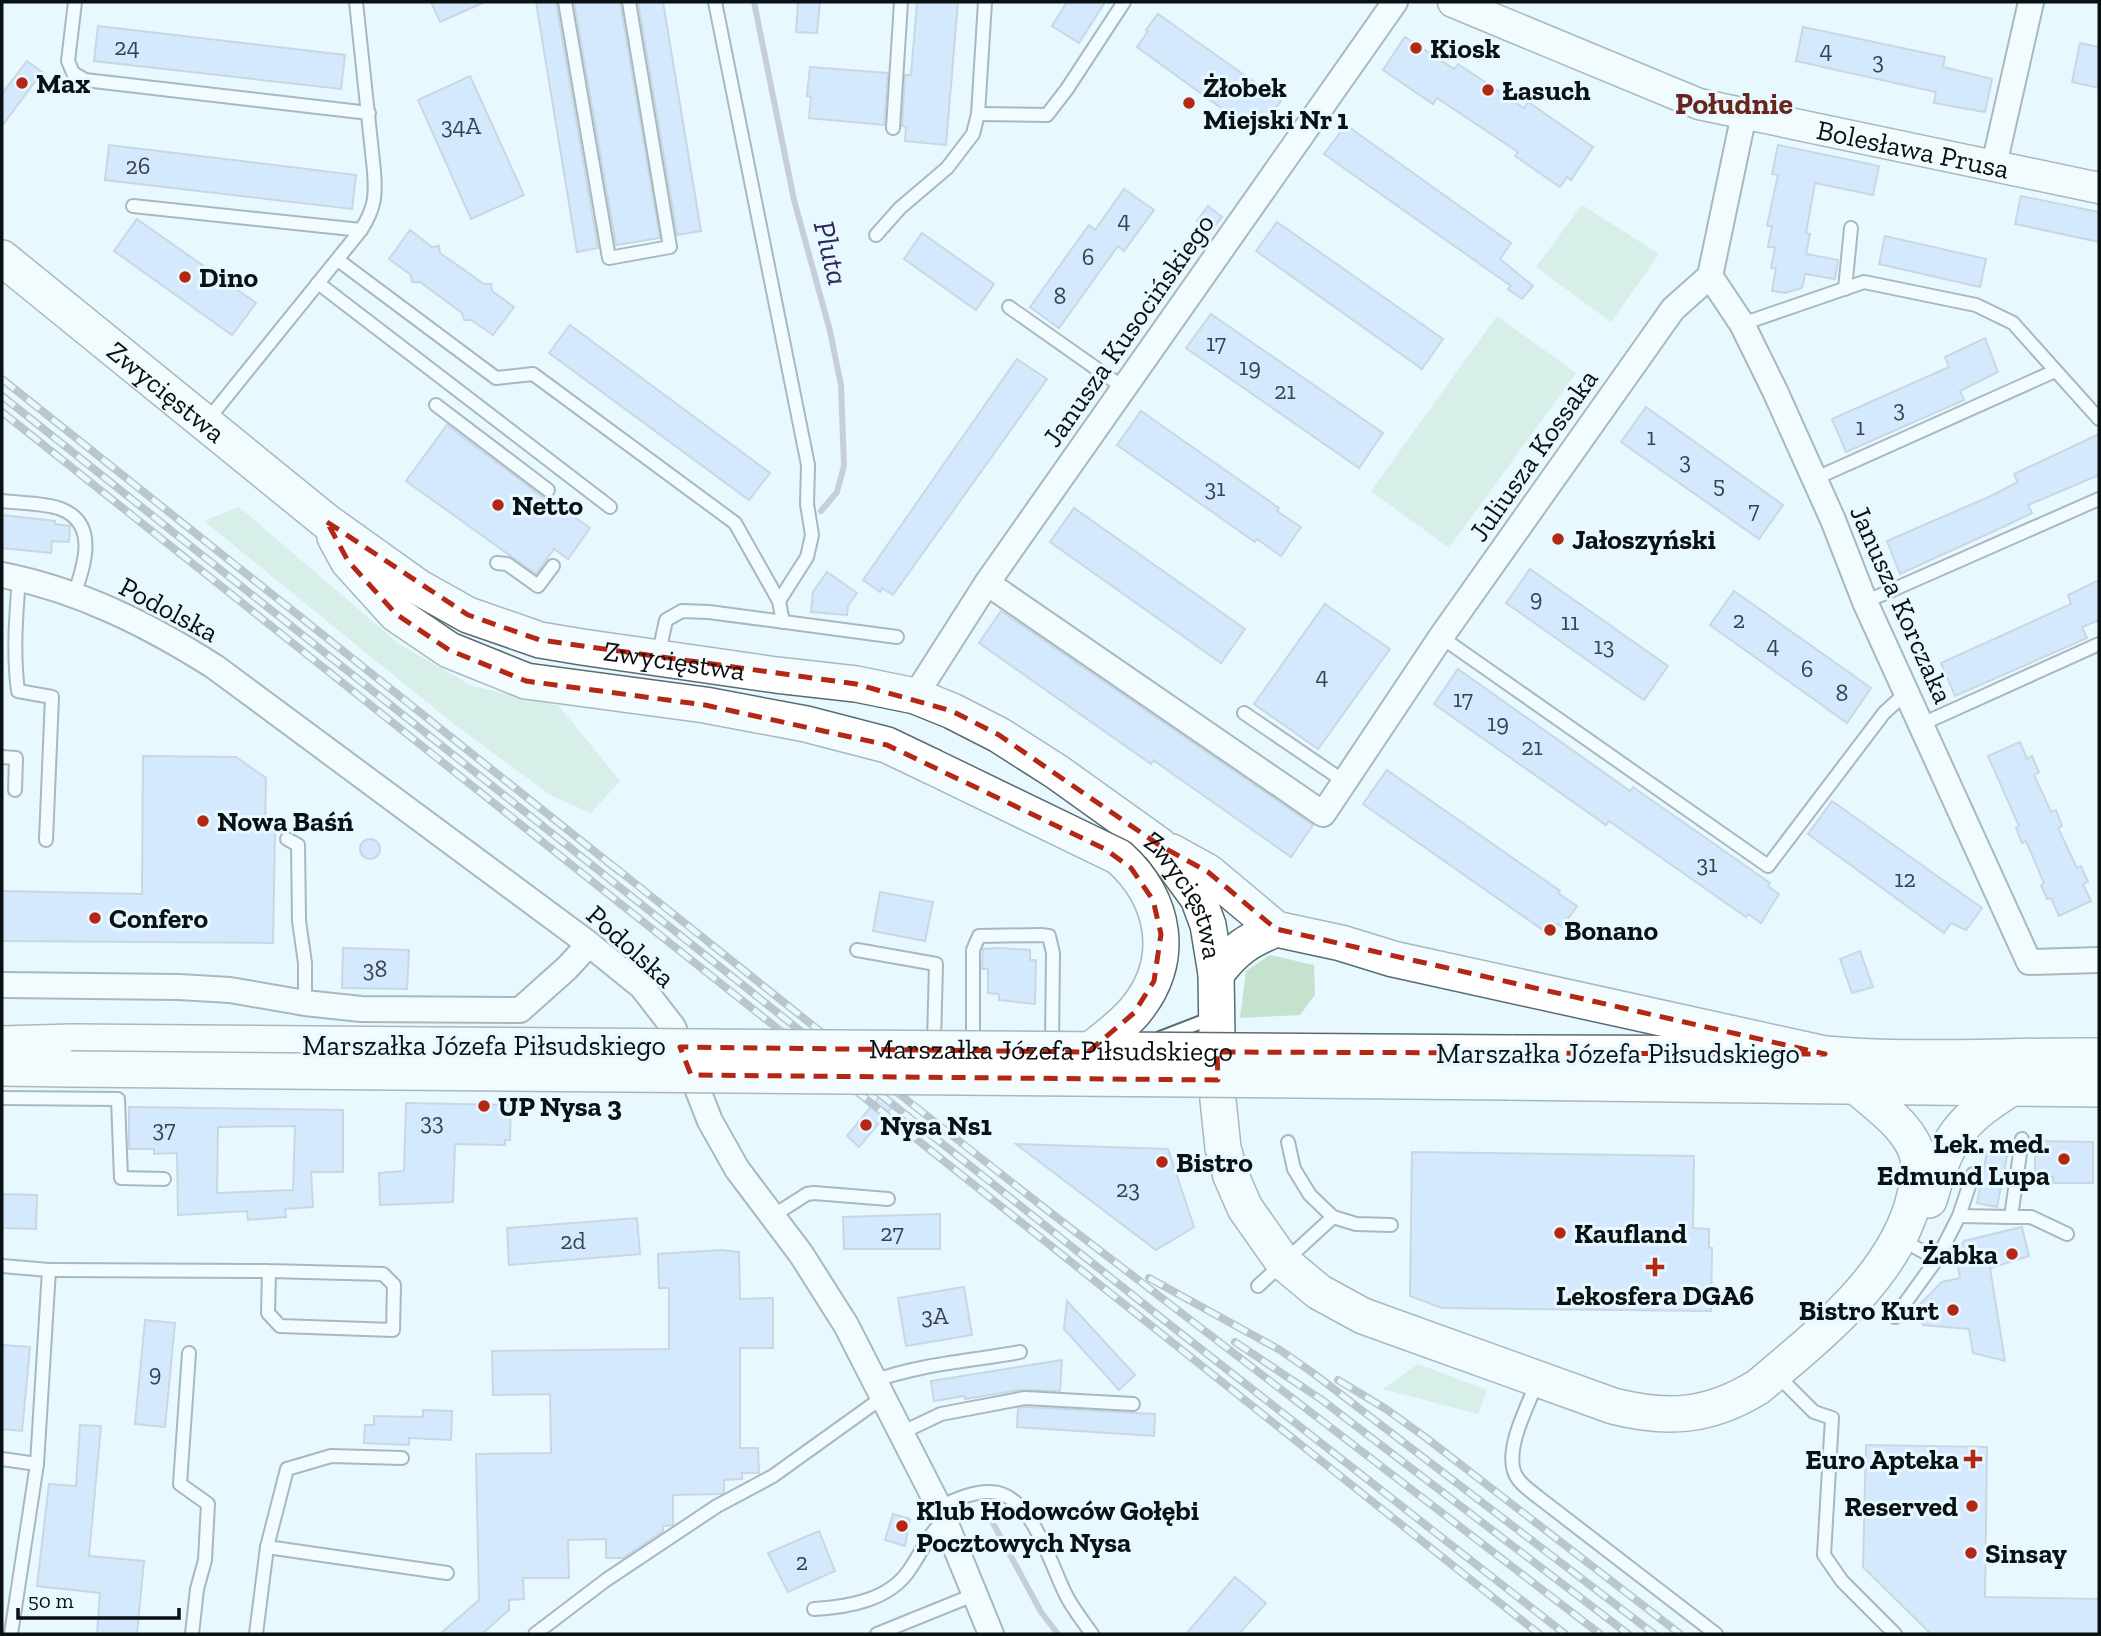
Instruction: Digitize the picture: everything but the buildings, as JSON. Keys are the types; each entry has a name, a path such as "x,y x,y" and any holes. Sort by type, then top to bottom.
{"main road":[{"name":"Zwycięstwa","path":"2,258 327,522 418,587 468,615 540,640 776,675 856,684 915,696 999,735 1057,772 1158,845 1198,898 1208,925 1216,974 1219,1100"},
{"path":"327,522 348,561 396,614 449,650 526,681 705,705 806,724 887,745 1118,858 1143,882 1153,900 1161,934 1154,981 1134,1013 1088,1052"},
{"path":"1158,845 1208,872 1276,929 1341,943 1393,959 1825,1054"},
{"path":"1216,974 1232,953 1276,929"},
{"name":"Marszałka Józefa Piłsudskiego","path":"2,1044 72,1056 1511,1067 1825,1054 1883,1058 2099,1056"},
{"name":"Marszałka Józefa Piłsudskiego","path":"2,1068 72,1056 1088,1052 1511,1067 1856,1086 2099,1089"},
{"name":"Marszałka Józefa Piłsudskiego","path":"1219,1100 1223,1149 1245,1208 1283,1262 1319,1292 1363,1317 1623,1409 1679,1415 1722,1406 1758,1387 1846,1307 1892,1253 1901,1237 1912,1208 1919,1170 1918,1157 1901,1128 1856,1086"},
{"name":"Marszałka Józefa Piłsudskiego","path":"1846,1307 1867,1297 1897,1267 1924,1252 1945,1148 1958,1130 1982,1106 2012,1087"}],"street":[{"name":"Janusza Kusocińskiego","path":"915,696 987,583 1395,2"},
{"name":"Bolesława Prusa","path":"1453,2 1681,97 1744,114 2099,188"},
{"path":"1994,165 2031,2"},
{"path":"1710,276 1744,114"},
{"name":"Janusza Korczaka","path":"1710,276 1742,324 1815,479 1865,602 2029,962 2099,960"},
{"name":"Juliusza Kossaka","path":"987,583 1322,814 1441,636 1673,309 1710,276"},
{"name":"Podolska","path":"10,577 74,595 114,611 179,644 215,667 589,944 642,987 673,1027 710,1121 737,1169 823,1286 879,1389 942,1513 991,1634"},
{"name":"Marszałka Józefa Piłsudskiego","path":"2,985 230,990 305,1003 361,1009 520,1010 567,968 589,944"}],"lane":[{"path":"75,2 68,61 73,73 85,80 369,113"},
{"path":"206,422 338,260 372,214 376,194 356,2"},
{"path":"565,2 608,258 670,247 629,2"},
{"path":"715,2 807,465 807,504 812,535 807,557 779,601"},
{"path":"893,128 901,2"},
{"path":"876,235 900,208 921,192 964,148 973,134 978,114 985,2"},
{"path":"978,114 1047,116 1125,2"},
{"path":"133,206 361,230"},
{"path":"1845,289 1851,228"},
{"path":"338,260 496,378 533,374 735,523 779,601 783,622"},
{"path":"1742,324 1864,282 1976,305 2013,323 2099,416"},
{"path":"318,283 610,507"},
{"path":"1009,307 1124,388"},
{"path":"1815,479 2055,371"},
{"path":"436,405 548,490"},
{"path":"1865,602 2099,499"},
{"path":"2,501 60,508 77,518 87,548 74,595"},
{"path":"498,563 507,564 538,586 553,566"},
{"path":"10,577 16,629 15,671 18,691 52,697 46,840"},
{"path":"658,657 666,620 682,611 709,612 897,637"},
{"path":"1441,636 1768,866 1884,713 1907,692"},
{"path":"1922,724 2099,644"},
{"path":"1244,712 1345,782"},
{"path":"2,757 16,758 15,790"},
{"path":"287,839 298,845 305,1003"},
{"path":"973,1042 973,950 979,936 1016,935 1049,936 1053,953 1052,1043"},
{"path":"857,950 936,964 934,1042 1146,1044 1217,1017"},
{"path":"2,1098 118,1099 121,1178 164,1179"},
{"path":"2011,1217 2022,1139"},
{"path":"1288,1142 1294,1169 1310,1195 1333,1217 1356,1224 1391,1224"},
{"path":"1895,1317 1916,1291 1924,1252 1959,1216 1973,1174"},
{"path":"771,1217 814,1193 888,1199"},
{"path":"1959,1216 2031,1217 2067,1234"},
{"path":"1258,1286 1333,1217"},
{"path":"2,1266 49,1270 269,1271 383,1274 394,1285 393,1330 279,1326 268,1312 269,1271"},
{"path":"11,1634 37,1464 49,1270"},
{"path":"535,1634 606,1580 717,1506 783,1469 904,1370 1020,1352"},
{"path":"189,1353 180,1484 208,1504 205,1560 197,1589 192,1634"},
{"path":"1774,1373 1814,1412 1832,1418 1824,1555 1842,1581 1895,1634"},
{"path":"1539,1380 1514,1443 1511,1463 1517,1478 1716,1634"},
{"path":"901,1433 941,1414 1025,1398 1133,1404"},
{"path":"256,1634 267,1546 287,1469 331,1456 402,1458"},
{"path":"2,1459 37,1464"},
{"path":"814,1609 855,1604 886,1593 898,1585 909,1572 942,1513 968,1495 991,1492 1005,1495 1027,1514 1066,1596 1092,1634"},
{"path":"267,1546 447,1573"},
{"path":"877,1634 976,1594"}],"highlighted area":[{"path":"327,522 468,615 540,640 856,684 952,711 999,735 1159,845 1208,872 1276,929 1825,1054 1217,1052 1218,1080 691,1075 680,1047 1088,1052 1134,1013 1154,981 1161,934 1153,900 1131,868 1105,849 887,745 705,705 526,681 449,650 396,614 348,561"}],"green space":[{"path":"1582,205 1659,254 1611,322 1536,267"},
{"path":"1497,316 1576,373 1449,548 1371,491"},
{"path":"239,507 399,644 472,686 559,706 620,781 591,813 552,796 455,725 204,521"},
{"path":"1270,955 1314,965 1315,995 1300,1015 1240,1018 1246,971"},
{"path":"1418,1364 1487,1390 1478,1414 1383,1389"}],"waterway":[{"name":"Pluta","path":"754,2 794,200 830,331 841,385 844,466 837,492 821,511"},
{"name":"Pluta","path":"987,1512 1041,1612 1058,1634"}],"railway":[{"path":"2,379 619,871"},
{"path":"2,396 1174,1328 1565,1634"},
{"path":"2,412 1539,1634"},
{"path":"612,865 1047,1210 1600,1634"},
{"path":"1149,1278 1280,1350 1313,1373 1654,1634"},
{"path":"1235,1342 1322,1400 1628,1634"},
{"path":"1338,1380 1425,1437 1680,1634"}],"place":[{"name":"Kiosk","path":"1416,48"},
{"name":"Max","path":"22,83"},
{"name":"Łasuch","path":"1488,90"},
{"name":"Żłobek Miejski Nr 1","path":"1189,103"},
{"name":"Dino","path":"185,277"},
{"name":"Netto","path":"498,505"},
{"name":"Jałoszyński","path":"1558,539"},
{"name":"Nowa Baśń","path":"203,821"},
{"name":"Confero","path":"95,918"},
{"name":"Bonano","path":"1550,930"},
{"name":"UP Nysa 3","path":"484,1106"},
{"name":"Nysa Ns1","path":"866,1125"},
{"name":"Lek. med. Edmund Lupa","path":"2064,1159"},
{"name":"Bistro","path":"1162,1162"},
{"name":"Kaufland","path":"1560,1233"},
{"name":"Żabka","path":"2012,1254"},
{"name":"Lekosfera DGA6","path":"1655,1267"},
{"name":"Bistro Kurt","path":"1953,1310"},
{"name":"Euro Apteka","path":"1973,1459"},
{"name":"Reserved","path":"1972,1506"},
{"name":"Klub Hodowców Gołębi Pocztowych Nysa","path":"902,1526"},
{"name":"Sinsay","path":"1971,1553"}],"district":[{"name":"Południe","path":"1734,104"}]}
